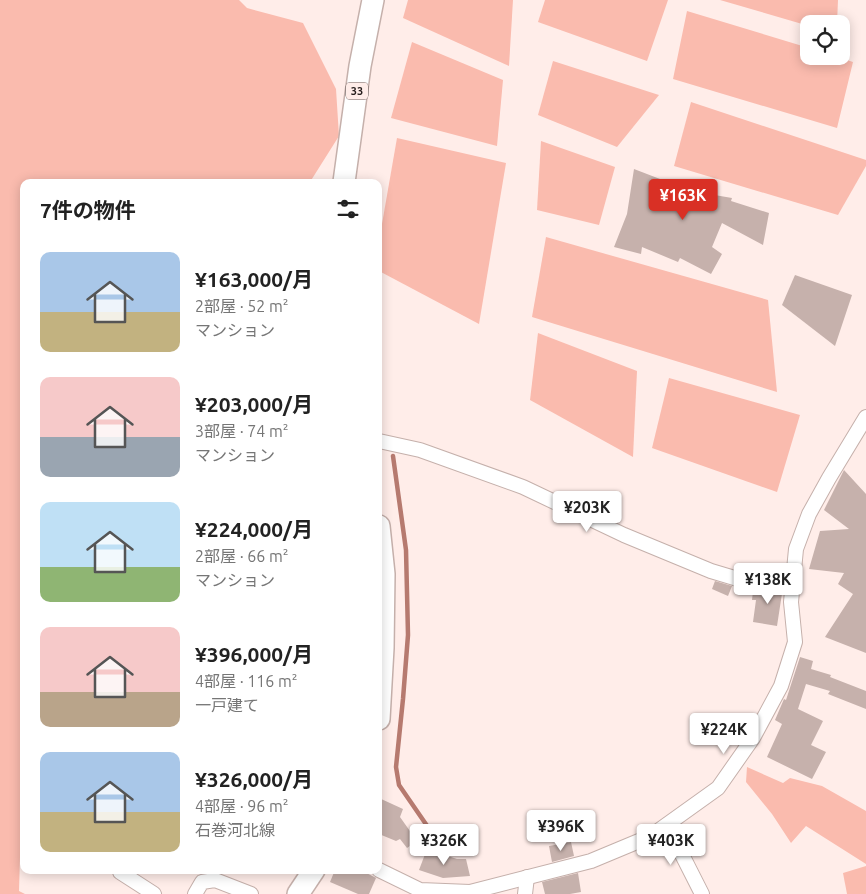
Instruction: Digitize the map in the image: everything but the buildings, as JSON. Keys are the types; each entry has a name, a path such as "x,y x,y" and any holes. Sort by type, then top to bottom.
{"main road":[{"name":"33","path":"344,179 360,66 373,0"},
{"path":"382,555 384,574 382,666"},
{"path":"298,894 311,874"}],"street":[{"path":"382,871 420,890 470,892 591,861 651,836 718,788 753,738 782,686 795,642 791,602 796,549 809,514 866,418"},
{"path":"382,442 420,450 523,487 624,535 711,571 751,583 794,569"},
{"path":"666,825 702,894"},
{"path":"123,874 154,894"},
{"path":"525,894 527,877"},
{"path":"195,894 202,882 215,880 252,894"}],"shaded area":[{"path":"0,0 239,0 247,8 303,23 336,89 339,136 312,179 20,179 19,891 25,894 0,894"},
{"path":"408,0 513,0 509,66 403,18"},
{"path":"545,0 668,0 647,61 538,22"},
{"path":"720,0 838,0 837,15 800,15 800,23"},
{"path":"687,11 800,45 800,65 850,65 850,61 853,62 837,128 673,79"},
{"path":"412,42 503,80 497,146 391,118"},
{"path":"553,61 659,95 617,147 538,115"},
{"path":"691,102 866,160 866,166 838,215 674,166"},
{"path":"397,138 506,163 479,324 382,273 382,224"},
{"path":"541,141 615,167 599,225 537,210"},
{"path":"546,237 768,300 777,392 532,317"},
{"path":"538,333 637,371 633,457 530,400"},
{"path":"669,378 800,415 777,492 652,448"},
{"path":"747,767 783,783 790,778 822,786 866,811 866,864 806,826 791,843 772,814 746,782"},
{"path":"866,866 866,894 847,894 843,873"}],"waterway":[{"path":"393,456 406,550 408,635 396,767 399,785 443,849"}]}
